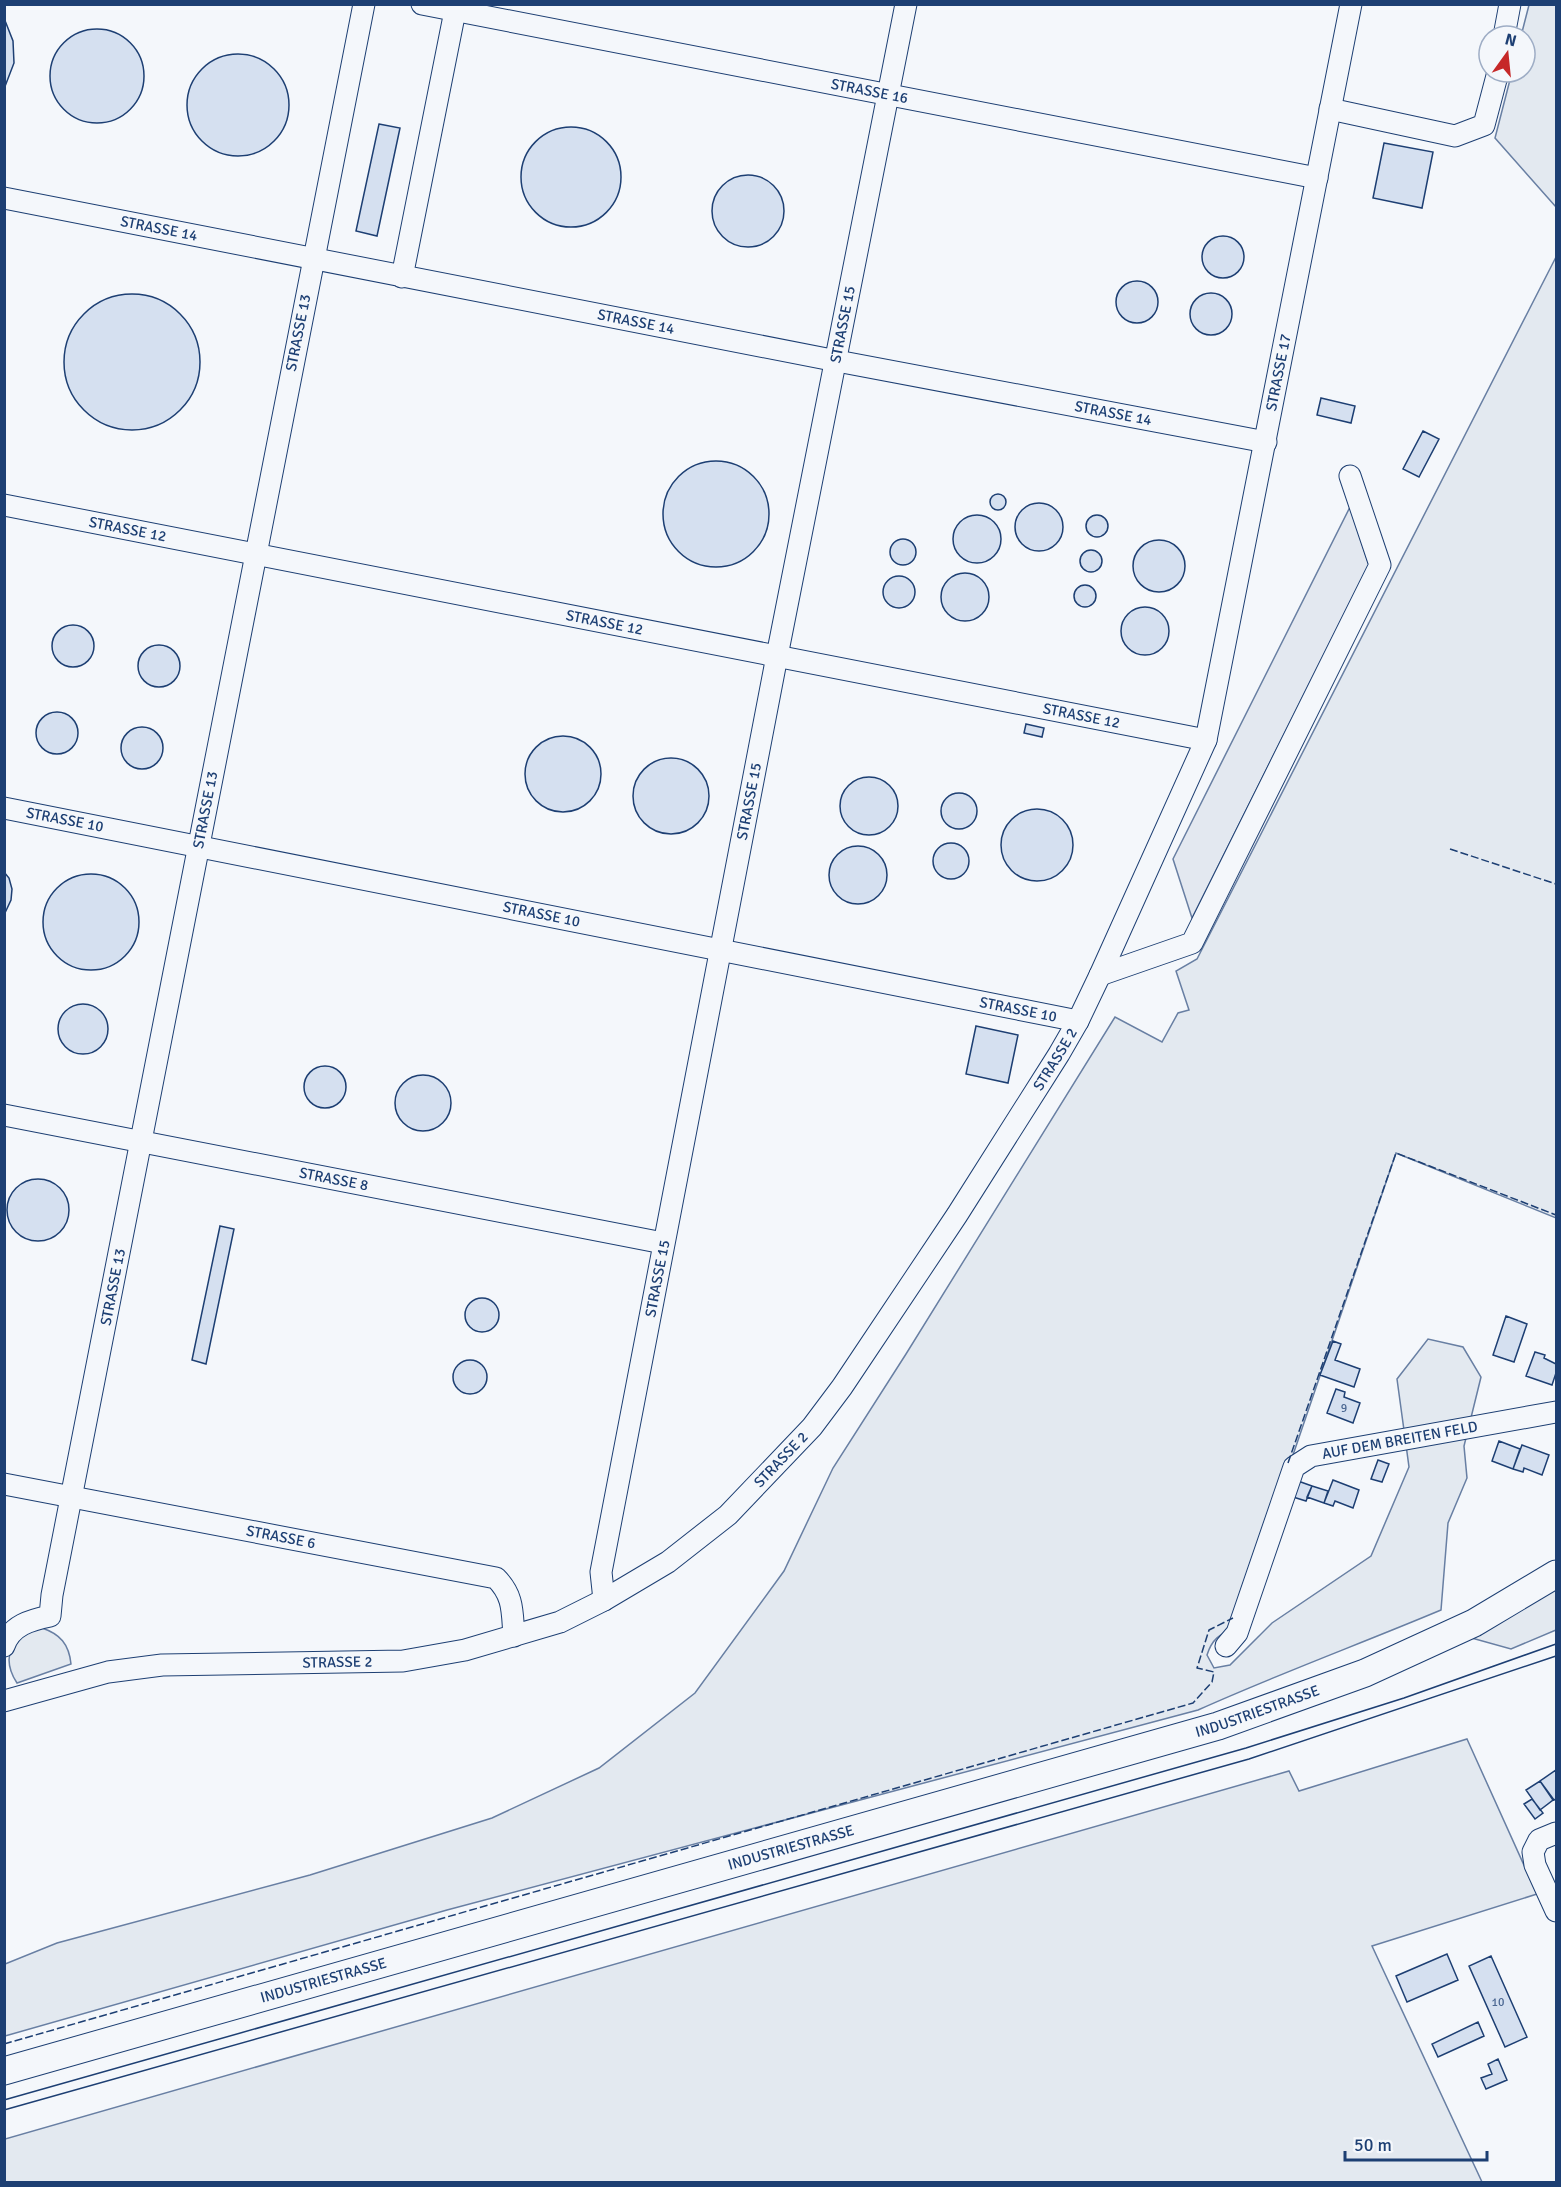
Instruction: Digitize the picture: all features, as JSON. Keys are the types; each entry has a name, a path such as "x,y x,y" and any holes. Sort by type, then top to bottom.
{"main road":[{"name":"INDUSTRIESTRASSE","path":"4,2071 1218,1726 1365,1673 1474,1623 1557,1574"}],"street":[{"name":"STRASSE 13","path":"4,1646 8,1637 25,1622 50,1616 52,1595 139,1143 364,4"},
{"name":"STRASSE 16","path":"422,4 1317,178"},
{"name":"STRASSE 15","path":"604,1600 601,1572 663,1243 906,4"},
{"name":"STRASSE 17","path":"1206,740 1351,4"},
{"path":"1506,24 1510,4"},
{"path":"402,278 455,11"},
{"path":"1330,109 1455,136 1484,125 1494,84"},
{"name":"STRASSE 14","path":"4,198 402,278 1266,442"},
{"path":"1100,975 1192,943 1380,565 1350,476"},
{"name":"STRASSE 12","path":"4,505 1206,740"},
{"name":"STRASSE 2","path":"4,1701 108,1672 162,1665 403,1661 465,1650 560,1622 604,1600 668,1562 728,1515 812,1427 842,1387 957,1215 1078,1021 1206,740"},
{"name":"STRASSE 10","path":"4,808 1078,1021"},
{"name":"STRASSE 8","path":"4,1115 663,1243"},
{"name":"AUF DEM BREITEN FELD","path":"1226,1646 1237,1633 1294,1467 1311,1456 1557,1412"},
{"name":"STRASSE 6","path":"4,1484 496,1578 506,1588 511,1602 514,1636"},
{"path":"1548,1837 1533,1852 1535,1865 1557,1911"}],"shaded area":[{"path":"1529,5 1556,5 1556,207 1495,138 1509,84 1537,84 1537,24 1524,24"},
{"path":"1556,257 1556,1218 1396,1153 1234,1628 1217,1638 1207,1655 1214,1668 1230,1665 1272,1623 1371,1556 1409,1467 1397,1379 1428,1339 1463,1347 1481,1377 1464,1446 1467,1478 1448,1523 1441,1610 1198,1710 447,1910 5,2036 5,1964 57,1943 310,1875 492,1818 599,1768 695,1693 784,1571 833,1468 1115,1017 1162,1042 1178,1013 1189,1010 1176,971 1197,959"},
{"path":"1350,507 1369,565 1192,918 1173,859"},
{"path":"1556,1585 1556,1630 1511,1649 1468,1637"},
{"path":"42,1628 54,1633 66,1645 71,1664 17,1683 10,1664 12,1647 23,1635"},
{"path":"1467,1739 1537,1894 1372,1946 1482,2182 5,2182 5,2139 1289,1771 1299,1791"}],"building":[{"path":"4,18 13,41 14,63 4,89"},
{"path":"97,29 115,32 130,43 141,58 144,76 141,94 130,109 115,120 97,123 79,120 64,109 53,94 50,76 53,58 64,43 79,32"},
{"path":"238,54 258,58 274,69 285,85 289,105 285,125 274,141 258,152 238,156 218,152 202,141 191,125 187,105 191,85 202,69 218,58"},
{"path":"379,124 400,128 377,236 356,231"},
{"path":"571,127 590,131 606,142 617,158 621,177 617,196 606,212 590,223 571,227 552,223 536,212 525,196 521,177 525,158 536,142 552,131"},
{"path":"1384,143 1433,152 1422,208 1373,198"},
{"path":"748,175 768,181 778,191 784,211 778,231 768,241 748,247 728,241 718,231 712,211 718,191 728,181"},
{"path":"1223,236 1231,237 1238,242 1243,249 1243,265 1238,272 1231,277 1223,278 1215,277 1208,272 1203,265 1202,257 1203,249 1208,242 1215,237"},
{"path":"1137,281 1145,282 1152,287 1157,294 1157,310 1152,317 1145,322 1137,323 1129,322 1122,317 1117,310 1116,302 1117,294 1122,287 1129,282"},
{"path":"1211,293 1219,294 1226,299 1231,306 1231,322 1226,329 1219,334 1211,335 1203,334 1196,329 1191,322 1190,314 1191,306 1196,299 1203,294"},
{"path":"132,294 158,299 170,305 180,314 189,324 195,336 200,362 195,388 189,400 180,410 170,419 158,425 132,430 106,425 94,419 84,410 75,400 69,388 64,362 69,336 75,324 84,314 94,305 106,299"},
{"path":"1321,398 1355,406 1351,423 1317,415"},
{"path":"1423,431 1439,439 1419,477 1403,469"},
{"path":"716,461 736,465 754,476 765,494 769,514 765,534 754,552 736,563 716,567 696,563 678,552 667,534 663,514 667,494 678,476 696,465"},
{"path":"998,494 1004,496 1006,502 1004,508 998,510 992,508 990,502 992,496"},
{"path":"1034,503 1044,503 1056,510 1063,522 1063,532 1056,544 1044,551 1034,551 1019,540 1015,532 1015,522 1026,507"},
{"path":"972,515 982,515 994,522 1001,534 1001,544 994,556 982,563 972,563 957,552 953,544 953,534 964,519"},
{"path":"1097,515 1105,518 1108,526 1105,534 1097,537 1089,534 1086,526 1089,518"},
{"path":"903,539 912,543 916,552 912,561 903,565 894,561 890,552 894,543"},
{"path":"1159,540 1173,544 1181,552 1185,566 1181,580 1173,588 1159,592 1145,588 1137,580 1133,566 1137,552 1145,544"},
{"path":"1091,550 1099,553 1102,561 1099,569 1091,572 1083,569 1080,561 1083,553"},
{"path":"960,573 970,573 982,580 989,592 989,602 982,614 970,621 960,621 945,610 941,602 941,592 952,577"},
{"path":"899,576 910,581 915,592 910,603 899,608 888,603 883,592 888,581"},
{"path":"1085,585 1093,588 1096,596 1093,604 1085,607 1077,604 1074,596 1077,588"},
{"path":"1140,607 1150,607 1162,614 1169,626 1169,636 1162,648 1150,655 1140,655 1125,644 1121,636 1121,626 1132,611"},
{"path":"73,625 81,626 88,631 93,638 93,654 88,661 81,666 73,667 65,666 58,661 53,654 52,646 53,638 58,631 65,626"},
{"path":"159,645 167,646 174,651 179,658 179,674 174,681 167,686 159,687 151,686 144,681 139,674 138,666 139,658 144,651 151,646"},
{"path":"57,712 65,713 72,718 77,725 77,741 72,748 65,753 57,754 49,753 42,748 37,741 36,733 37,725 42,718 49,713"},
{"path":"1026,724 1044,728 1042,737 1024,733"},
{"path":"142,727 150,728 157,733 162,740 162,756 157,763 150,768 142,769 134,768 127,763 122,756 121,748 122,740 127,733 134,728"},
{"path":"556,736 570,736 584,742 595,753 599,759 601,774 599,789 590,801 578,810 556,812 542,806 531,795 525,781 525,767 531,753 542,742"},
{"path":"664,758 678,758 692,764 703,775 707,781 709,796 707,811 698,823 686,832 664,834 650,828 639,817 633,803 633,789 639,775 650,764"},
{"path":"869,777 880,779 893,790 898,806 896,817 885,830 869,835 858,833 845,822 840,806 842,795 853,782"},
{"path":"959,793 972,798 977,811 972,824 959,829 946,824 941,811 946,798"},
{"path":"1037,809 1057,815 1067,825 1073,845 1067,865 1057,875 1037,881 1017,875 1007,865 1001,845 1007,825 1017,815"},
{"path":"951,843 964,848 969,861 964,874 951,879 938,874 933,861 938,848"},
{"path":"858,846 869,848 882,859 887,875 885,886 874,899 858,904 847,902 834,891 829,875 831,864 842,851"},
{"path":"4,872 9,878 12,889 11,900 4,915"},
{"path":"91,874 109,878 125,888 135,904 139,922 135,940 125,956 109,966 91,970 73,966 57,956 47,940 43,922 47,904 57,888 73,878"},
{"path":"78,1004 88,1004 101,1011 108,1024 108,1034 101,1047 88,1054 78,1054 69,1050 62,1043 58,1034 58,1024 62,1015 69,1008"},
{"path":"976,1026 1018,1035 1008,1083 966,1074"},
{"path":"325,1066 333,1067 340,1072 345,1079 345,1095 340,1102 333,1107 325,1108 317,1107 310,1102 305,1095 304,1087 305,1079 310,1072 317,1067"},
{"path":"423,1075 434,1077 443,1083 449,1092 451,1103 449,1114 443,1123 434,1129 423,1131 412,1129 403,1123 397,1114 395,1103 397,1092 403,1083 412,1077"},
{"path":"38,1179 50,1181 60,1188 67,1198 69,1210 67,1222 60,1232 50,1239 38,1241 26,1239 16,1232 9,1222 7,1210 9,1198 16,1188 26,1181"},
{"path":"220,1226 234,1229 206,1364 192,1360"},
{"path":"482,1298 494,1303 499,1315 494,1327 482,1332 470,1327 465,1315 470,1303"},
{"path":"1506,1316 1527,1324 1514,1362 1493,1355"},
{"path":"1333,1341 1341,1344 1335,1360 1360,1369 1354,1387 1320,1375"},
{"path":"1535,1352 1545,1355 1544,1358 1556,1364 1552,1385 1526,1376"},
{"path":"470,1360 482,1365 487,1377 482,1389 470,1394 458,1389 453,1377 458,1365"},
{"path":"1336,1389 1345,1392 1344,1397 1360,1403 1353,1423 1327,1413"},
{"path":"1499,1441 1520,1449 1513,1469 1492,1461"},
{"path":"1522,1445 1549,1455 1542,1475 1524,1468 1523,1472 1513,1469"},
{"path":"1378,1460 1389,1464 1382,1482 1371,1479"},
{"path":"1333,1480 1359,1490 1353,1508 1335,1501 1333,1506 1324,1503"},
{"path":"1298,1481 1312,1486 1306,1501 1293,1497"},
{"path":"1312,1486 1328,1491 1324,1503 1307,1497"},
{"path":"1556,1770 1556,1799 1554,1800 1540,1781"},
{"path":"1540,1781 1553,1800 1540,1810 1526,1790"},
{"path":"1532,1799 1543,1813 1535,1819 1524,1804"},
{"path":"1447,1954 1458,1980 1407,2002 1396,1976"},
{"path":"1491,1956 1527,2037 1505,2047 1469,1966"},
{"path":"1478,2022 1484,2036 1438,2057 1432,2044"},
{"path":"1498,2059 1507,2080 1486,2089 1481,2078 1492,2074 1488,2064"}],"tram line":[{"path":"4,2100 1246,1748 1404,1698 1556,1644"},
{"path":"4,2110 1249,1759 1556,1656"}],"fence":[{"path":"1450,849 1556,884"},
{"path":"1288,1463 1396,1153 1556,1215"},
{"path":"4,2044 1193,1703 1212,1682 1214,1672 1197,1668 1209,1630 1233,1618"}]}
